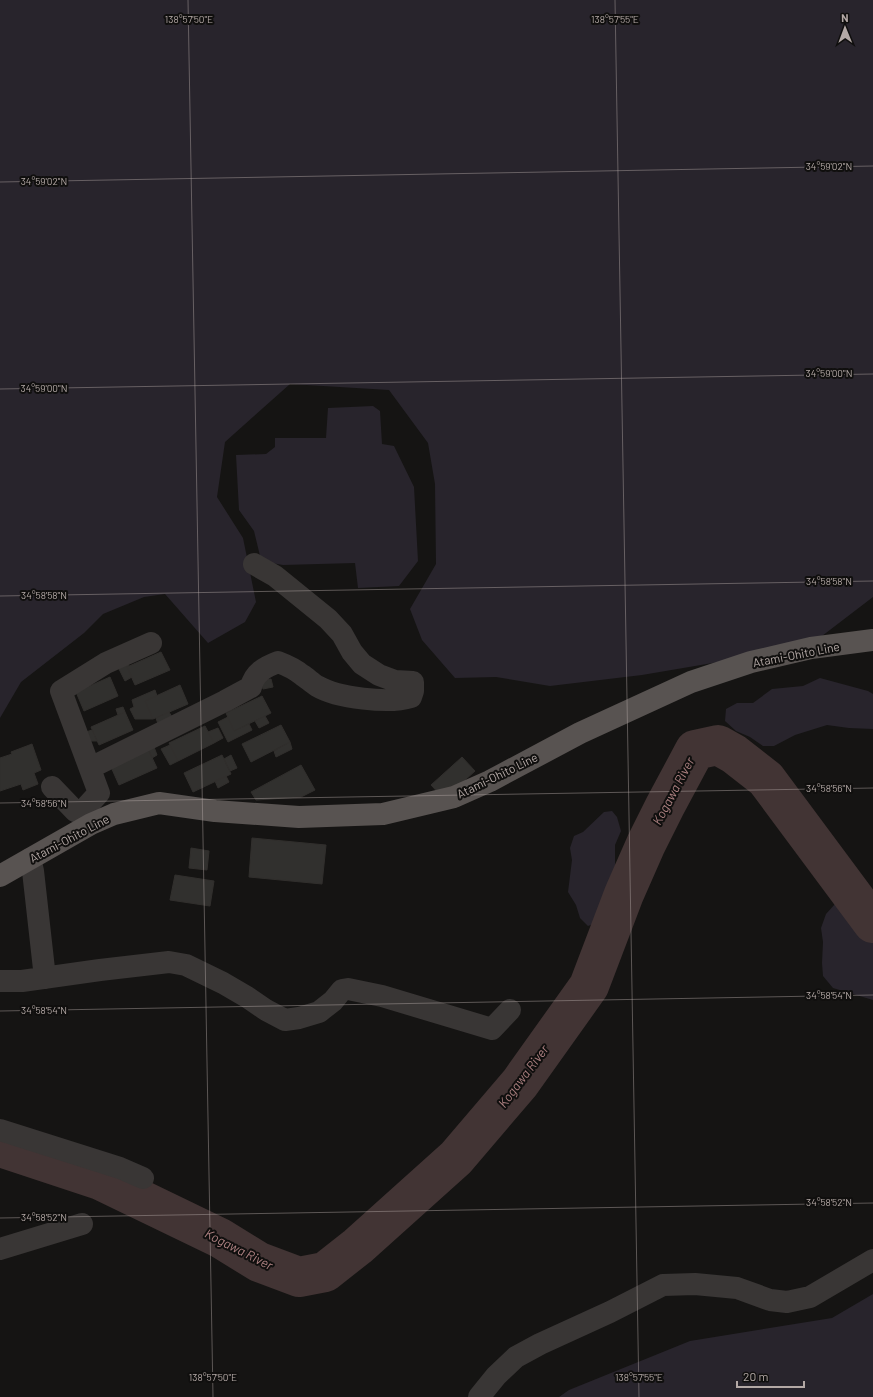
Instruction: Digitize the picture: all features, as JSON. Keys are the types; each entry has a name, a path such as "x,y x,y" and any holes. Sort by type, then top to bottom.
{"main road":[{"name":"Atami-Ohito Line","path":"0,876 87,820 159,803 215,811 298,816 383,814 454,797 490,781 580,733 691,682 751,662 796,651 873,640"}],"street":[{"path":"90,768 251,687 252,681 258,672 267,666 278,662 301,673 317,686 346,696 388,700 411,697 413,682 395,681 379,675 362,664 352,652 342,634 328,619 275,576 254,564"},
{"path":"87,820 88,804 99,793 61,691 106,663 151,643"},
{"path":"52,787 75,811 87,820"},
{"path":"30,858 33,871 45,978"},
{"path":"0,981 22,981 169,962 186,966 223,983 285,1020 299,1018 319,1012 333,1001 342,990 348,989 382,996 492,1029 510,1010"},
{"path":"0,1130 120,1168 143,1178"},
{"path":"0,1249 82,1224"},
{"path":"479,1397 496,1376 516,1357 663,1285 695,1284 737,1288 770,1300 788,1302 810,1297 873,1260"}],"shaded area":[{"path":"0,0 873,0 873,597 822,636 766,654 642,675 550,686 496,677 455,678 422,640 410,609 436,564 435,484 428,443 389,390 290,384 225,442 217,497 243,538 256,602 245,622 208,643 165,594 144,597 103,614 84,633 21,682 0,718"},
{"path":"373,406 380,411 382,444 394,446 414,487 418,561 399,586 358,588 355,563 283,565 261,560 254,531 239,510 236,455 266,454 275,447 275,438 326,438 328,408"},
{"path":"820,678 868,691 873,694 873,729 827,725 795,735 774,746 763,746 750,737 736,731 725,721 726,709 737,703 753,703 772,689 803,686"},
{"path":"612,811 617,817 621,831 615,845 615,882 605,911 596,923 588,926 580,918 576,905 568,892 572,860 570,848 574,836 583,832 604,812"},
{"path":"835,904 844,905 860,919 873,939 873,1000 833,988 823,976 823,942 821,928 826,914"},
{"path":"873,1294 873,1397 559,1397 569,1390 690,1341 832,1318"}],"building":[{"path":"161,652 170,670 135,685 127,667"},
{"path":"127,663 129,666 127,667 132,677 125,681 118,667"},
{"path":"110,677 118,696 84,711 76,692"},
{"path":"271,679 273,687 263,689 261,681"},
{"path":"180,685 188,704 153,719 145,701"},
{"path":"155,690 157,696 145,701 153,719 135,719 130,709 134,707 132,700"},
{"path":"262,696 271,713 234,731 226,713"},
{"path":"123,707 125,712 118,715 116,709"},
{"path":"125,712 133,730 99,745 91,727"},
{"path":"169,712 172,717 158,724 156,718"},
{"path":"265,716 269,723 259,728 255,721"},
{"path":"228,717 234,731 249,724 252,730 228,742 218,722"},
{"path":"281,725 290,742 251,762 242,744"},
{"path":"205,726 214,743 178,761 169,743"},
{"path":"218,728 223,738 214,743 208,732"},
{"path":"92,730 97,741 91,741 86,732"},
{"path":"290,742 292,749 276,757 274,751"},
{"path":"32,744 41,770 34,773 38,784 23,790 21,784 0,791 0,758"},
{"path":"170,745 178,761 170,765 161,749"},
{"path":"154,747 157,755 152,758 148,749"},
{"path":"148,749 157,768 119,785 111,767"},
{"path":"222,755 231,774 193,792 184,773"},
{"path":"231,755 237,768 230,771 224,759"},
{"path":"462,757 475,771 444,799 431,785"},
{"path":"301,765 315,790 301,797 256,800 251,792"},
{"path":"226,776 229,782 218,788 215,781"},
{"path":"252,838 326,845 322,884 249,877"},
{"path":"191,848 209,851 207,870 189,868"},
{"path":"175,875 214,881 210,906 170,900"}],"waterway":[{"name":"Kogawa River","path":"0,1147 100,1180 220,1238 259,1262 299,1277 325,1272 358,1246 456,1158 520,1083 589,986 624,894 646,844 695,750 718,745 734,754 766,779 873,923"}]}
